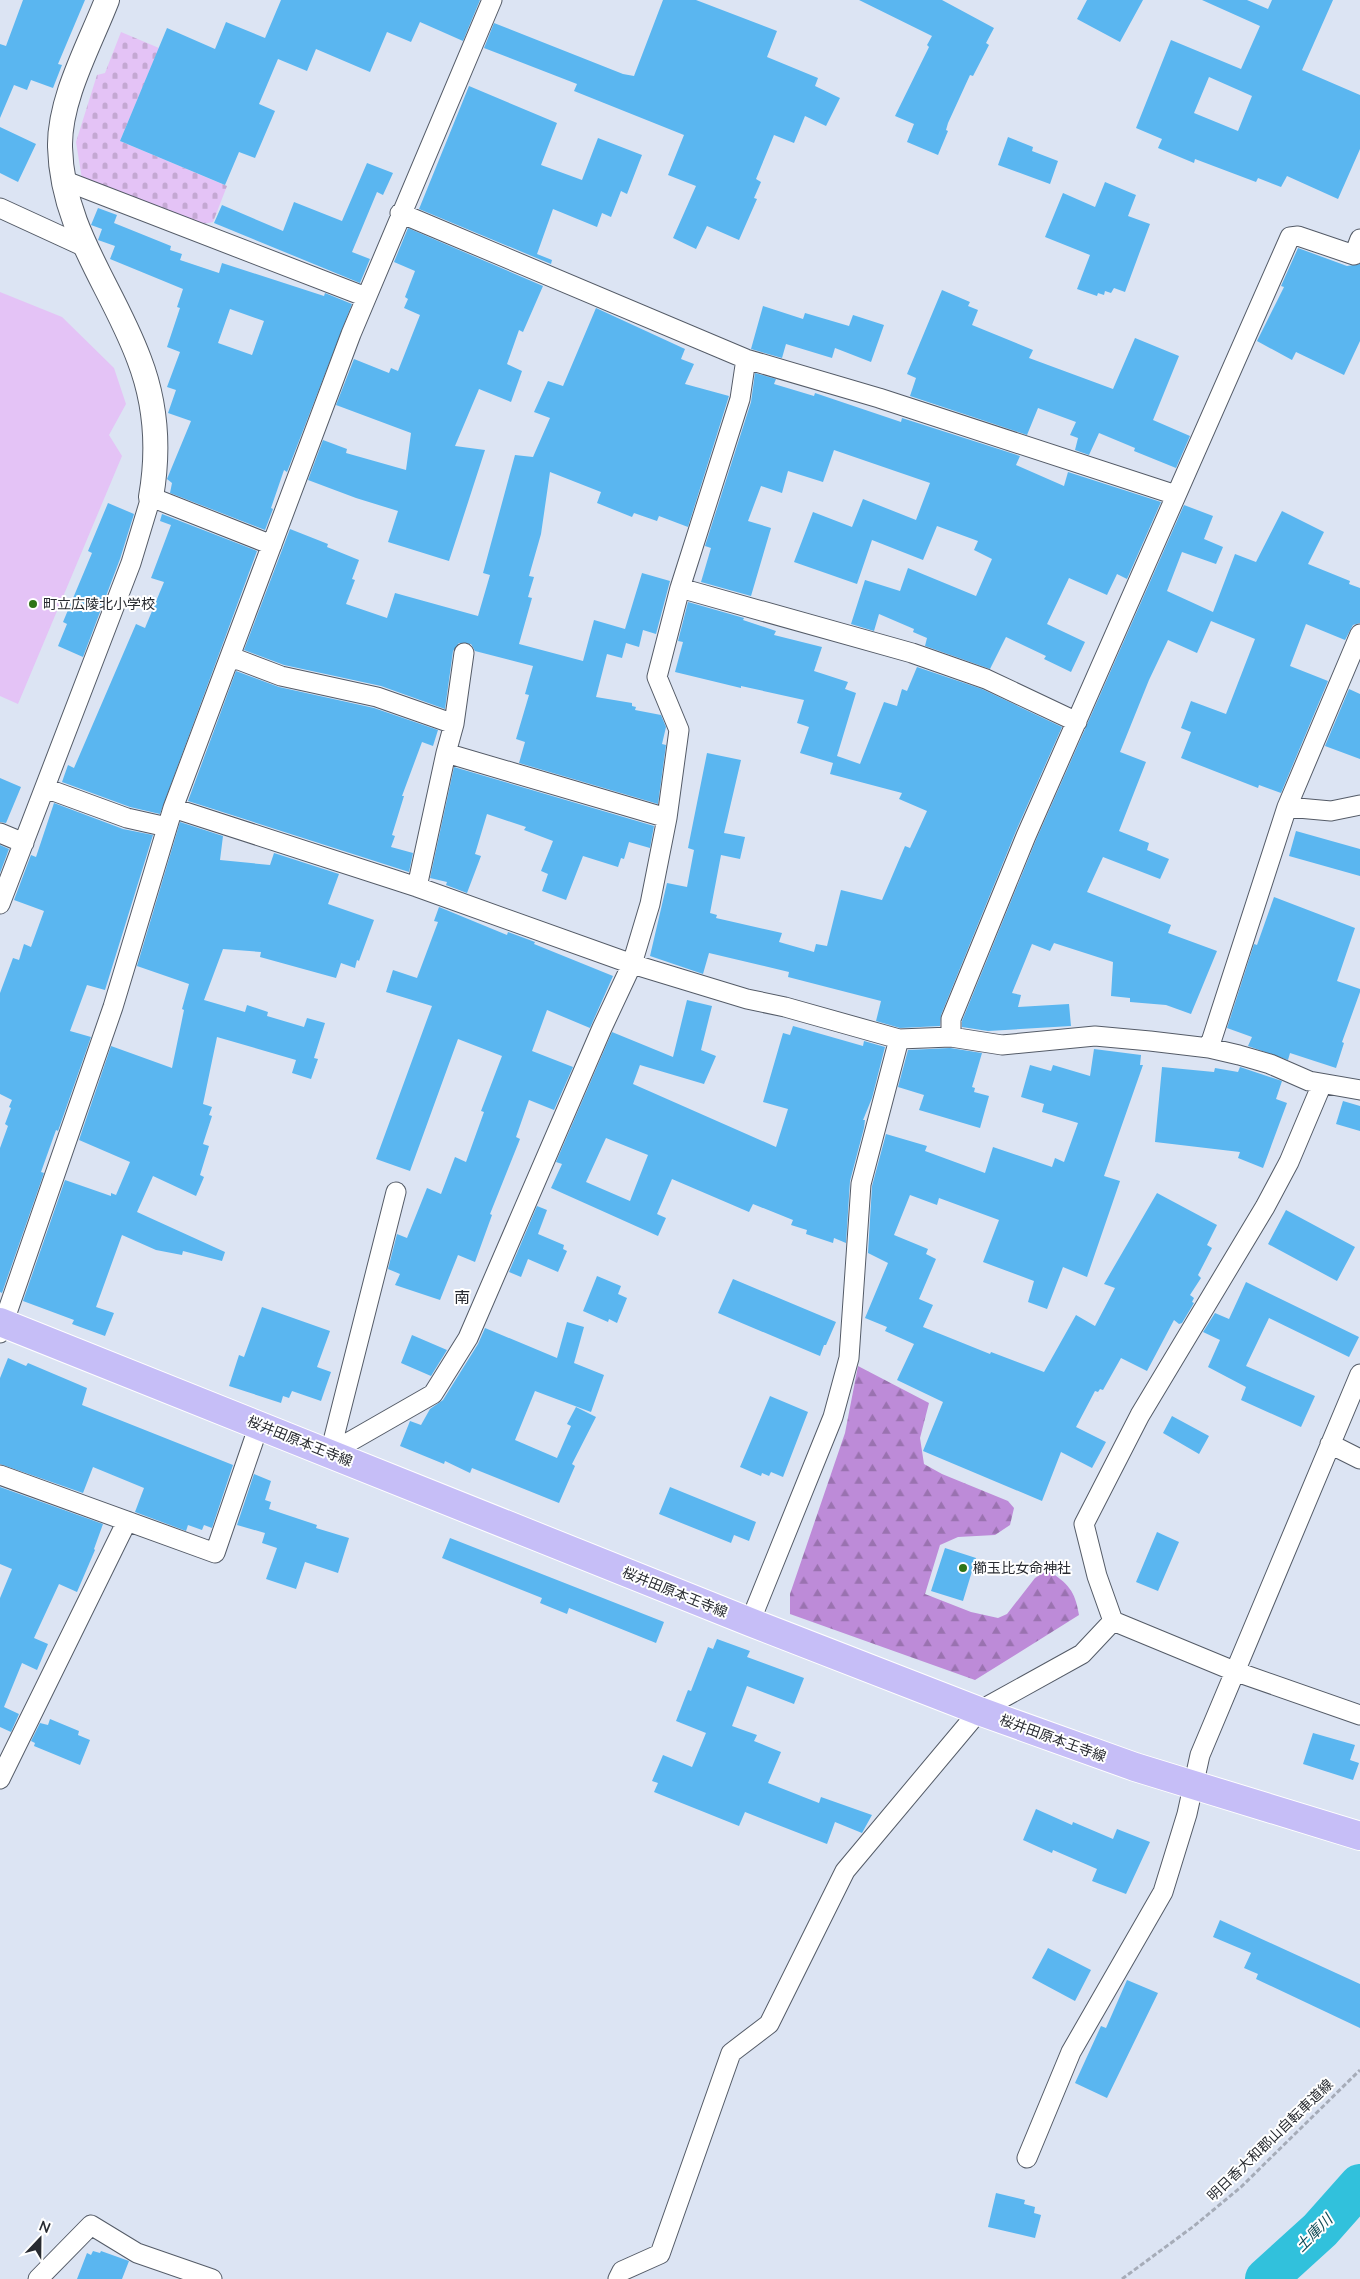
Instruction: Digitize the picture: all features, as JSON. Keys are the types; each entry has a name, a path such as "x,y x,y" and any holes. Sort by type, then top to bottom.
{"main road":[{"name":"桜井田原本王寺線","path":"1,1327 260,1425 750,1622 979,1711 1077,1747 1192,1785 1360,1836"}],"street":[{"path":"0,904 131,562 152,497 156,450 149,391 139,359 74,220 63,180 60,147 62,124 68,99 107,0"},
{"path":"1,1327 113,1007 174,808 366,297 400,213 492,0"},
{"path":"63,180 366,297"},
{"path":"0,208 85,247"},
{"path":"400,213 746,359 914,409 1176,495"},
{"path":"951,1037 951,1019 1026,836 1290,237 1298,236 1354,255 1360,240"},
{"path":"330,1453 433,1394 468,1338 602,1028 632,964 650,904 667,818 679,730 657,677 680,588 740,399 746,359"},
{"path":"152,497 272,545"},
{"path":"680,588 912,653 986,679 1077,722"},
{"path":"1209,1048 1287,807 1360,634"},
{"path":"417,887 454,724 464,653"},
{"path":"230,660 239,660 282,676 378,698 454,724"},
{"path":"446,753 667,818"},
{"path":"45,788 127,818 167,827"},
{"path":"1287,807 1331,811 1360,805"},
{"path":"174,808 417,887 632,964 747,999 785,1007 899,1039 951,1037 1002,1045 1095,1036 1209,1048 1270,1064 1290,1074 1322,1084 1360,1090"},
{"path":"0,834 24,843"},
{"path":"750,1622 833,1418 849,1358 861,1184 899,1039"},
{"path":"1322,1084 1289,1162 1265,1207 1140,1415 1084,1524 1097,1576 1113,1621 1234,1671 1360,1715"},
{"path":"330,1453 396,1192"},
{"path":"1027,2158 1072,2052 1163,1892 1187,1814 1200,1755 1360,1374"},
{"path":"0,1475 216,1553 260,1425"},
{"path":"1330,1444 1360,1459"},
{"path":"0,1779 128,1521"},
{"path":"618,2279 622,2271 660,2254 731,2053 769,2024 844,1871 979,1711 1082,1654 1113,1621"},
{"path":"38,2279 90,2225 137,2253 212,2279"}],"path":[{"name":"明日香大和郡山自転車道線","path":"1122,2279 1194,2226 1241,2187 1360,2070"}],"green space":[{"path":"121,32 159,48 120,141 227,186 213,222 197,225 82,179 76,142 97,75 105,73"},
{"name":"町立広陵北小学校","path":"0,292 62,317 114,368 126,404 109,435 122,456 18,704 0,696"},
{"path":"858,1366 929,1403 920,1438 924,1464 942,1474 1008,1501 1014,1508 1010,1525 995,1535 958,1537 940,1545 925,1594 971,1612 998,1618 1007,1614 1035,1578 1048,1570 1061,1579 1073,1593 1079,1615 975,1680 790,1614 790,1594 845,1433"}],"building":[{"path":"23,0 85,0 58,64 62,65 53,88 31,80 27,90 14,85 0,118 0,44 6,46"},
{"path":"281,0 480,0 463,41 420,22 411,42 387,32 370,72 316,49 307,71 278,59 259,104 275,111 255,158 239,152 225,185 120,141 167,28 215,49 226,22 265,38"},
{"path":"663,0 696,0 777,31 767,57 818,78 815,86 840,98 826,126 805,116 794,143 774,135 756,179 761,182 754,198 757,199 739,240 707,226 696,249 673,238 696,186 668,175 684,135 574,91 577,84 484,48 494,23 623,74 634,76"},
{"path":"859,0 942,0 994,28 986,43 989,45 973,76 970,75 948,123 946,130 948,131 938,155 907,142 914,124 895,116 929,47 927,45 932,36"},
{"path":"1087,0 1143,0 1120,42 1077,19"},
{"path":"1202,0 1247,0 1268,9 1272,0 1333,0 1302,70 1360,95 1360,149 1338,199 1287,176 1281,187 1258,178 1256,182 1195,159 1194,163 1158,148 1162,139 1136,128 1171,40 1241,69 1260,26","holes":["1209,77 1252,96 1238,131 1194,113"]},
{"path":"469,86 557,123 541,165 582,180 598,138 642,155 627,194 621,191 611,217 602,213 597,227 553,209 537,254 552,260 551,264 419,209"},
{"path":"0,127 36,144 18,182 0,173"},
{"path":"1008,137 1033,147 1032,151 1058,161 1050,184 998,165"},
{"path":"367,163 393,173 383,195 377,192 352,252 370,259 360,283 214,223 222,205 283,231 294,202 342,221"},
{"path":"1105,182 1136,195 1128,216 1150,224 1125,292 1114,288 1111,293 1105,291 1104,295 1098,293 1097,296 1077,289 1090,255 1045,237 1063,193 1095,207"},
{"path":"98,208 117,215 114,223 171,246 170,250 182,254 180,260 219,273 222,263 324,296 325,293 352,304 287,472 284,470 265,530 170,493 172,483 167,479 191,421 168,413 176,390 167,387 180,352 167,347 180,308 177,307 183,289 110,259 115,246 98,240 102,229 91,225","holes":["230,309 264,321 252,355 218,343"]},
{"path":"408,228 543,286 523,332 519,330 507,364 522,371 511,402 479,389 455,446 485,450 449,561 388,542 398,511 308,480 323,440 347,449 346,453 406,470 411,433 336,405 354,359 389,373 391,368 398,371 420,315 404,308 408,299 405,297 415,271 394,262"},
{"path":"1298,248 1347,266 1360,264 1360,341 1344,375 1296,352 1292,360 1257,341 1284,287 1281,286"},
{"path":"942,290 970,302 968,306 978,310 972,325 1033,350 1029,358 1113,389 1135,338 1179,356 1153,420 1190,436 1176,468 1134,451 1135,448 1099,433 1089,455 1075,450 1078,438 1070,435 1076,422 1038,408 1027,435 910,396 916,378 907,374"},
{"path":"763,306 803,319 805,313 849,326 853,315 884,325 871,362 835,348 832,358 786,344 782,358 751,349"},
{"path":"596,308 685,349 681,359 694,364 685,384 729,396 688,527 659,516 657,521 634,513 632,517 597,503 601,492 550,472 541,534 529,576 534,577 528,597 532,598 519,644 583,661 594,620 625,629 642,573 670,581 656,634 643,630 639,647 626,643 622,658 607,654 596,697 632,703 632,706 636,707 635,710 661,715 666,727 662,744 666,745 658,804 519,763 525,742 516,739 529,695 525,694 533,666 475,651 471,644 459,643 453,651 445,709 381,686 284,665 244,650 290,529 328,544 327,547 359,560 352,579 355,580 346,604 387,618 395,593 478,616 490,575 483,573 515,455 533,457 550,418 534,412 548,381 563,386"},
{"path":"755,373 776,379 774,384 814,396 815,393 901,422 902,418 1020,456 1016,465 1064,486 1068,472 1161,502 1127,579 1117,574 1107,595 1069,578 1047,624 1085,642 1071,672 1044,659 1046,656 1006,637 990,669 925,646 927,638 913,632 914,629 879,614 874,631 851,624 865,580 900,591 908,568 976,596 992,559 974,550 978,541 937,526 923,560 872,540 857,584 794,562 813,512 852,527 863,499 916,520 930,483 834,450 823,482 788,471 782,493 761,486 748,521 771,528 751,596 701,582 711,548 705,546 751,402"},
{"path":"108,503 134,514 120,559 83,657 58,646 67,624 63,622 92,553 88,551"},
{"path":"1184,505 1213,516 1204,539 1223,547 1216,564 1182,552 1167,591 1213,612 1235,554 1256,562 1282,511 1324,532 1308,564 1350,581 1349,584 1360,588 1360,623 1353,625 1345,640 1306,624 1290,666 1328,681 1281,793 1259,785 1258,788 1181,758 1191,732 1181,728 1191,701 1226,714 1255,639 1211,621 1197,653 1168,640 1149,680 1120,752 1146,762 1119,831 1149,843 1147,850 1169,859 1160,879 1103,857 1087,892 1171,925 1168,933 1217,951 1191,1014 1166,1005 1130,1002 1130,998 1111,996 1113,962 1054,943 1050,951 1032,944 1012,993 1021,995 1018,1007 1069,1004 1071,1026 988,1031 962,1027 962,1021 1036,840"},
{"path":"162,514 257,551 160,814 130,807 62,782 68,765 74,768 136,624 145,628 164,582 151,578 171,525 160,521"},
{"path":"688,602 744,618 743,620 776,631 774,635 822,647 814,671 848,682 845,689 856,693 837,756 860,764 884,702 897,706 902,689 907,691 917,667 982,689 1062,727 1016,831 941,1015 940,1026 900,1028 876,1021 881,1001 788,977 789,972 709,953 703,974 650,956 667,883 687,887 694,850 688,848 707,753 741,760 724,833 745,837 740,859 721,855 710,913 717,915 716,918 782,933 779,942 814,952 816,944 827,946 841,890 882,900 905,846 910,848 927,811 899,799 902,793 830,774 833,763 800,753 809,727 797,723 804,700 741,686 741,688 675,672 683,642 678,641"},
{"path":"236,671 279,687 374,708 438,730 433,746 422,742 402,796 404,796 392,835 395,836 391,847 413,853 409,872 188,801"},
{"path":"1349,689 1360,694 1360,759 1325,746"},
{"path":"454,767 654,826 650,848 629,842 624,859 621,858 618,867 583,856 566,900 542,891 548,874 541,871 553,841 524,830 526,827 487,814 475,854 481,856 467,893 446,885 447,882 430,878"},
{"path":"0,778 21,787 6,823 0,822"},
{"path":"54,803 123,829 153,835 105,990 87,985 70,1031 91,1037 58,1131 56,1130 41,1172 44,1173 2,1293 0,1292 0,1148 8,1126 5,1124 12,1100 0,1094 0,993 13,958 19,960 24,944 31,947 44,911 14,900 31,855 36,857"},
{"path":"180,822 223,836 220,860 270,865 274,853 339,874 328,904 374,920 355,968 341,963 336,978 260,957 261,952 223,949 204,1000 245,1012 247,1005 268,1012 267,1016 304,1027 307,1018 325,1023 314,1058 318,1059 311,1079 292,1073 296,1060 217,1037 203,1104 212,1107 209,1115 212,1116 203,1144 209,1146 200,1175 204,1177 196,1196 153,1176 137,1212 225,1252 222,1261 183,1251 182,1255 156,1250 122,1235 96,1307 114,1313 105,1336 72,1324 74,1320 23,1301 65,1180 111,1196 111,1193 116,1195 130,1162 79,1140 111,1046 172,1068 184,1010 182,1009 189,984 137,966"},
{"path":"1296,831 1360,849 1360,876 1289,856"},
{"path":"0,845 9,849 0,873"},
{"path":"1274,897 1355,928 1337,981 1360,989 1360,992 1342,1042 1344,1043 1336,1068 1290,1053 1288,1060 1248,1046 1252,1037 1227,1028 1254,944 1257,945"},
{"path":"439,907 507,935 508,932 535,942 534,944 613,976 590,1028 547,1010 532,1051 573,1067 554,1110 529,1100 516,1137 520,1139 490,1214 492,1215 475,1262 458,1255 440,1300 395,1285 400,1274 388,1269 397,1234 407,1238 427,1188 441,1194 455,1157 466,1162 484,1112 481,1111 502,1056 458,1039 410,1171 376,1159 432,1006 386,992 393,970 417,978 438,922 434,921"},
{"path":"687,1000 712,1006 701,1050 716,1056 704,1084 640,1065 633,1084 776,1147 788,1109 763,1102 783,1033 790,1035 793,1026 863,1046 864,1041 885,1047 872,1098 863,1120 865,1120 864,1128 850,1181 846,1243 834,1238 833,1243 806,1234 807,1230 791,1225 793,1220 753,1204 749,1212 672,1179 657,1214 666,1218 658,1236 551,1188 562,1164 556,1162 612,1032 673,1057","holes":["606,1138 648,1155 630,1201 586,1182"]},
{"path":"950,1048 982,1053 972,1087 975,1088 974,1092 989,1096 980,1128 919,1110 924,1095 898,1087 908,1050"},
{"path":"1094,1049 1141,1055 1140,1065 1143,1065 1104,1176 1120,1181 1087,1277 1063,1267 1047,1309 1028,1302 1034,1281 983,1262 999,1220 939,1198 937,1205 910,1195 894,1235 928,1249 926,1254 936,1259 919,1299 933,1305 923,1327 990,1354 991,1352 1044,1372 1076,1315 1095,1326 1115,1288 1104,1284 1157,1193 1217,1225 1207,1245 1212,1248 1198,1275 1201,1278 1190,1295 1194,1298 1192,1302 1194,1303 1182,1323 1179,1324 1174,1320 1147,1371 1121,1358 1103,1390 1095,1391 1076,1427 1106,1442 1092,1468 1061,1452 1042,1501 923,1451 943,1402 897,1380 914,1344 885,1331 887,1327 865,1318 888,1263 868,1253 872,1186 886,1134 927,1146 925,1151 985,1173 993,1147 1052,1167 1055,1158 1064,1162 1078,1123 1042,1112 1044,1104 1021,1097 1030,1065 1051,1071 1053,1065 1090,1076"},
{"path":"1162,1067 1214,1072 1215,1068 1238,1072 1240,1067 1282,1081 1276,1099 1287,1103 1263,1168 1238,1158 1240,1152 1155,1142"},
{"path":"1343,1101 1360,1106 1360,1131 1336,1124"},
{"path":"537,1206 547,1210 538,1234 564,1245 563,1249 567,1251 558,1272 528,1259 521,1277 509,1272"},
{"path":"1286,1210 1355,1247 1337,1281 1268,1244"},
{"path":"597,1276 621,1286 618,1294 627,1298 617,1323 609,1319 608,1322 583,1311"},
{"path":"733,1279 836,1322 820,1356 718,1313"},
{"path":"1246,1282 1359,1337 1349,1357 1269,1318 1246,1366 1315,1396 1301,1427 1241,1400 1246,1387 1208,1367 1220,1340 1203,1332 1215,1313 1229,1319"},
{"path":"262,1307 330,1331 317,1367 331,1372 321,1401 292,1391 289,1398 283,1396 281,1403 229,1386 239,1355 244,1357"},
{"path":"567,1322 584,1327 574,1363 604,1375 591,1412 535,1391 515,1440 557,1458 571,1426 567,1424 576,1407 596,1417 572,1464 575,1466 559,1503 472,1468 470,1473 445,1461 444,1464 400,1446 410,1421 421,1425 430,1409 443,1400 478,1344 485,1328 557,1358"},
{"path":"412,1335 447,1350 431,1376 401,1363"},
{"path":"8,1358 26,1366 28,1363 87,1388 82,1405 233,1465 212,1528 204,1525 202,1530 188,1525 186,1531 135,1512 144,1488 93,1467 83,1493 0,1464 0,1378"},
{"path":"770,1396 808,1412 783,1477 771,1472 769,1476 762,1473 761,1476 740,1467"},
{"path":"1172,1416 1209,1436 1199,1454 1163,1433"},
{"path":"254,1474 271,1481 265,1500 271,1502 269,1509 317,1525 316,1528 349,1538 338,1573 305,1562 296,1589 266,1579 277,1548 262,1543 265,1533 237,1525"},
{"path":"0,1487 103,1524 95,1550 77,1592 59,1584 34,1638 48,1644 37,1670 22,1663 4,1707 19,1714 11,1732 0,1727 0,1598 12,1569 0,1564"},
{"path":"670,1487 756,1522 749,1541 734,1535 731,1543 659,1514"},
{"path":"1157,1532 1179,1542 1158,1591 1136,1582"},
{"path":"450,1538 664,1622 656,1643 569,1608 567,1614 540,1603 542,1598 442,1558"},
{"path":"945,1548 976,1558 963,1601 931,1591"},
{"path":"717,1639 750,1651 747,1657 804,1678 794,1704 747,1686 732,1726 757,1735 754,1741 781,1752 768,1783 819,1803 821,1797 872,1815 862,1833 835,1822 827,1844 745,1812 739,1826 654,1792 658,1783 652,1781 663,1755 692,1767 706,1733 676,1721 688,1690 691,1691 708,1647 713,1649"},
{"path":"50,1719 79,1731 78,1735 90,1740 80,1765 34,1746 35,1743 31,1741 40,1723 48,1725"},
{"path":"1313,1733 1355,1745 1350,1760 1359,1763 1353,1780 1303,1764"},
{"path":"1036,1809 1072,1825 1073,1822 1113,1839 1117,1829 1150,1842 1126,1894 1092,1881 1097,1869 1053,1850 1052,1853 1023,1840"},
{"path":"1220,1920 1360,1984 1360,2028 1256,1979 1258,1974 1244,1968 1251,1953 1213,1937"},
{"path":"1048,1948 1091,1970 1075,2001 1032,1978"},
{"path":"1127,1980 1158,1993 1107,2098 1075,2083 1101,2026 1106,2028"},
{"path":"996,2193 1025,2200 1024,2204 1035,2207 1034,2213 1041,2215 1035,2238 988,2227"},
{"path":"93,2251 100,2253 101,2251 129,2261 122,2279 77,2279 87,2253 91,2255"}],"waterway":[{"name":"土庫川","path":"1266,2279 1320,2230 1360,2185"}],"place":[{"name":"町立広陵北小学校","path":"33,604"},
{"name":"櫛玉比女命神社","path":"963,1568"}],"district":[{"name":"南","path":"462,1297"}]}
